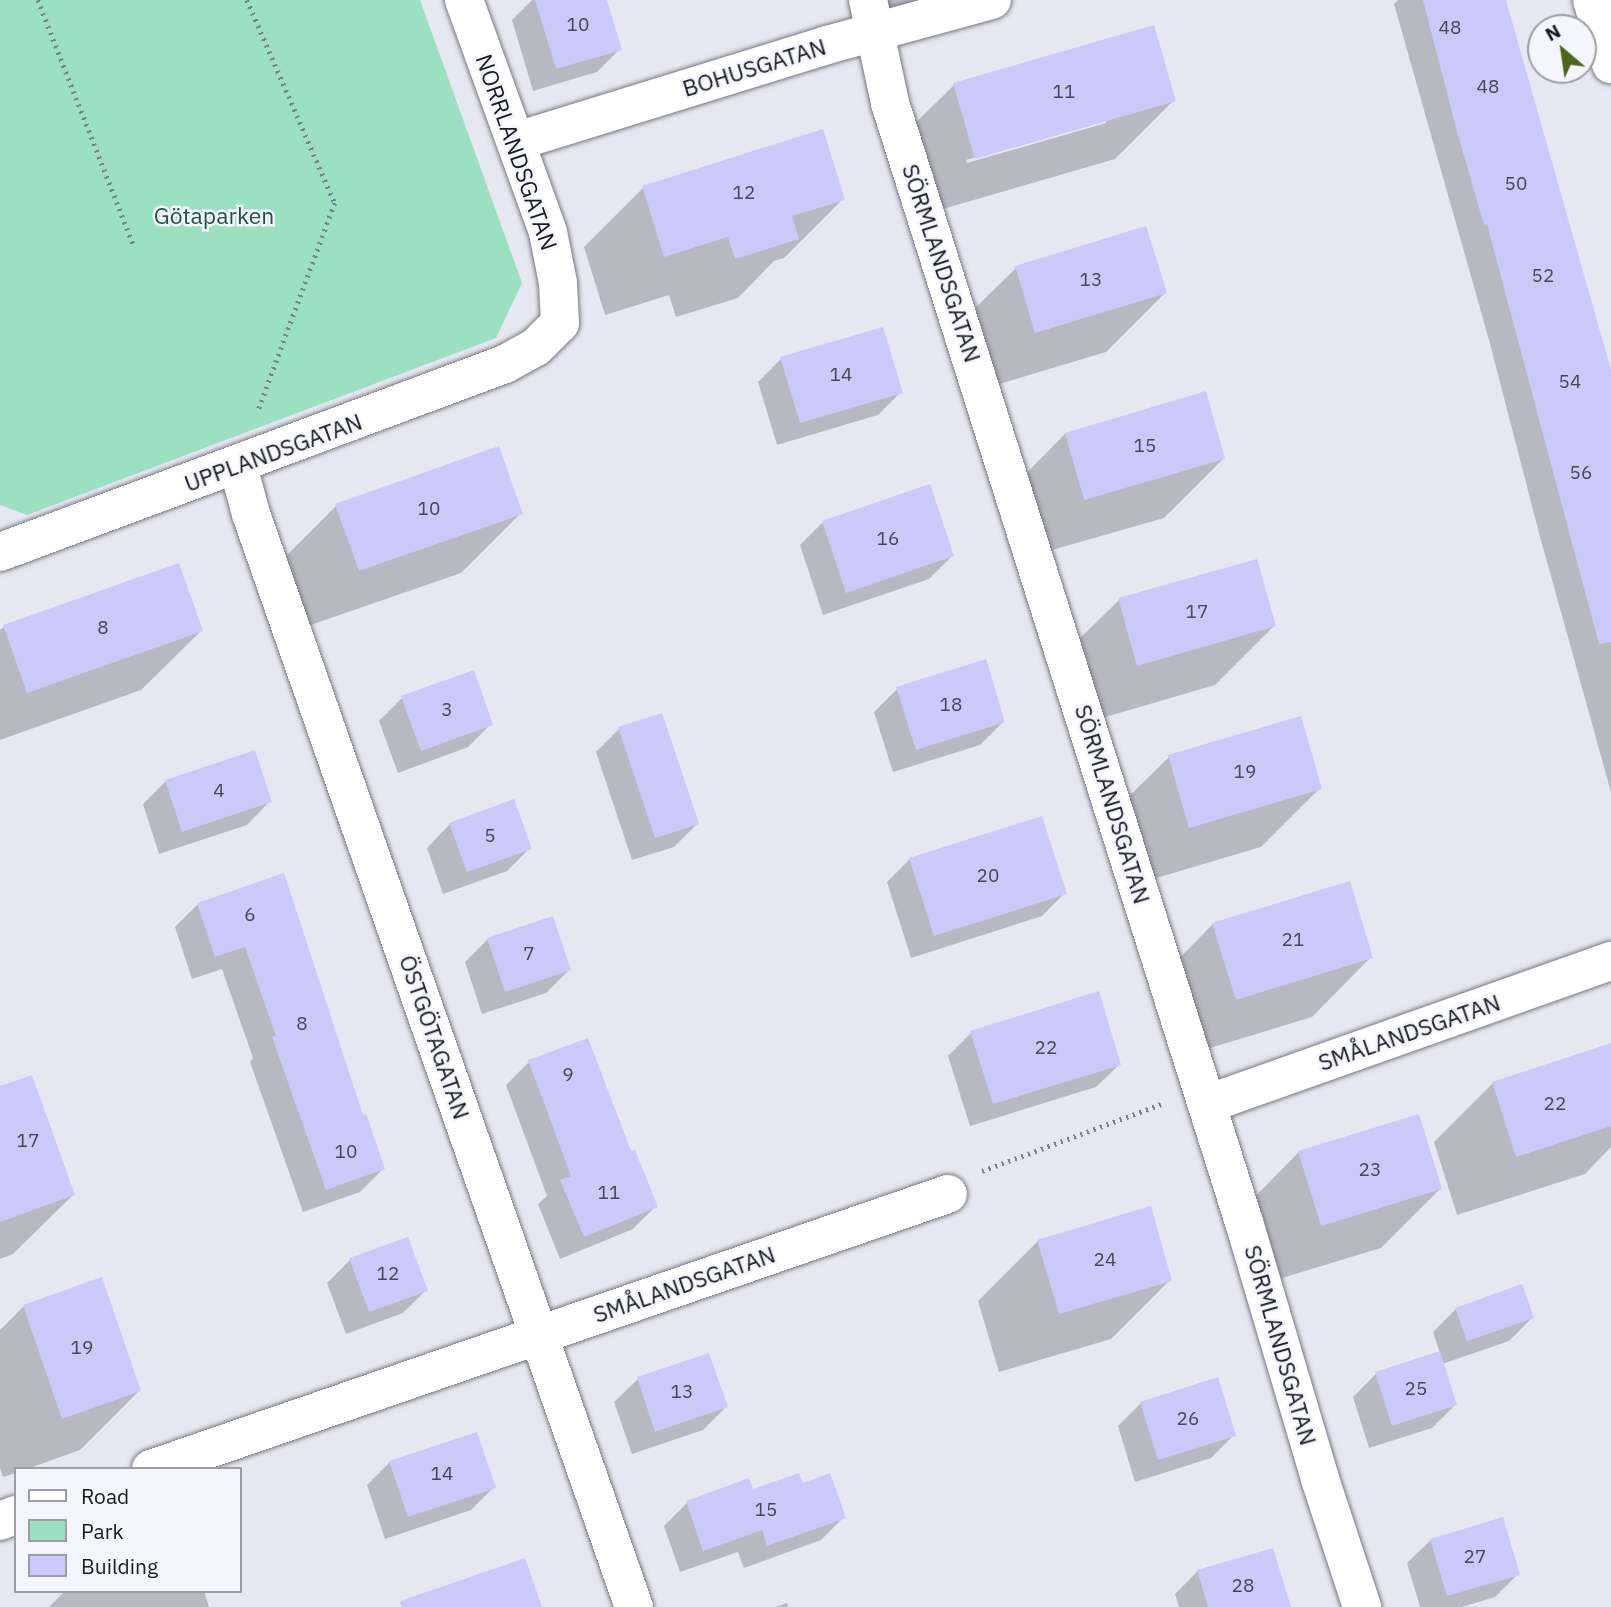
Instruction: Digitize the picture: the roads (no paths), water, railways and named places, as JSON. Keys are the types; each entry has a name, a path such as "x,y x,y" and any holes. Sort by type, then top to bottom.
{"street":[{"name":"NORRLANDSGATAN","path":"464,0 548,232 558,283 560,323 541,342"},
{"name":"BOHUSGATAN","path":"517,141 827,44 873,17 992,0"},
{"path":"1592,0 1611,64"},
{"name":"SÖRMLANDSGATAN","path":"873,17 890,103 1205,1096 1362,1607"},
{"name":"UPPLANDSGATAN","path":"0,552 505,365 541,342"},
{"name":"ÖSTGÖTAGATAN","path":"238,466 251,514 634,1607"},
{"name":"SMÅLANDSGATAN","path":"1205,1096 1611,961"},
{"name":"SMÅLANDSGATAN","path":"157,1467 948,1194"}],"park label":[{"name":"Götaparken","path":"214,215"}]}
